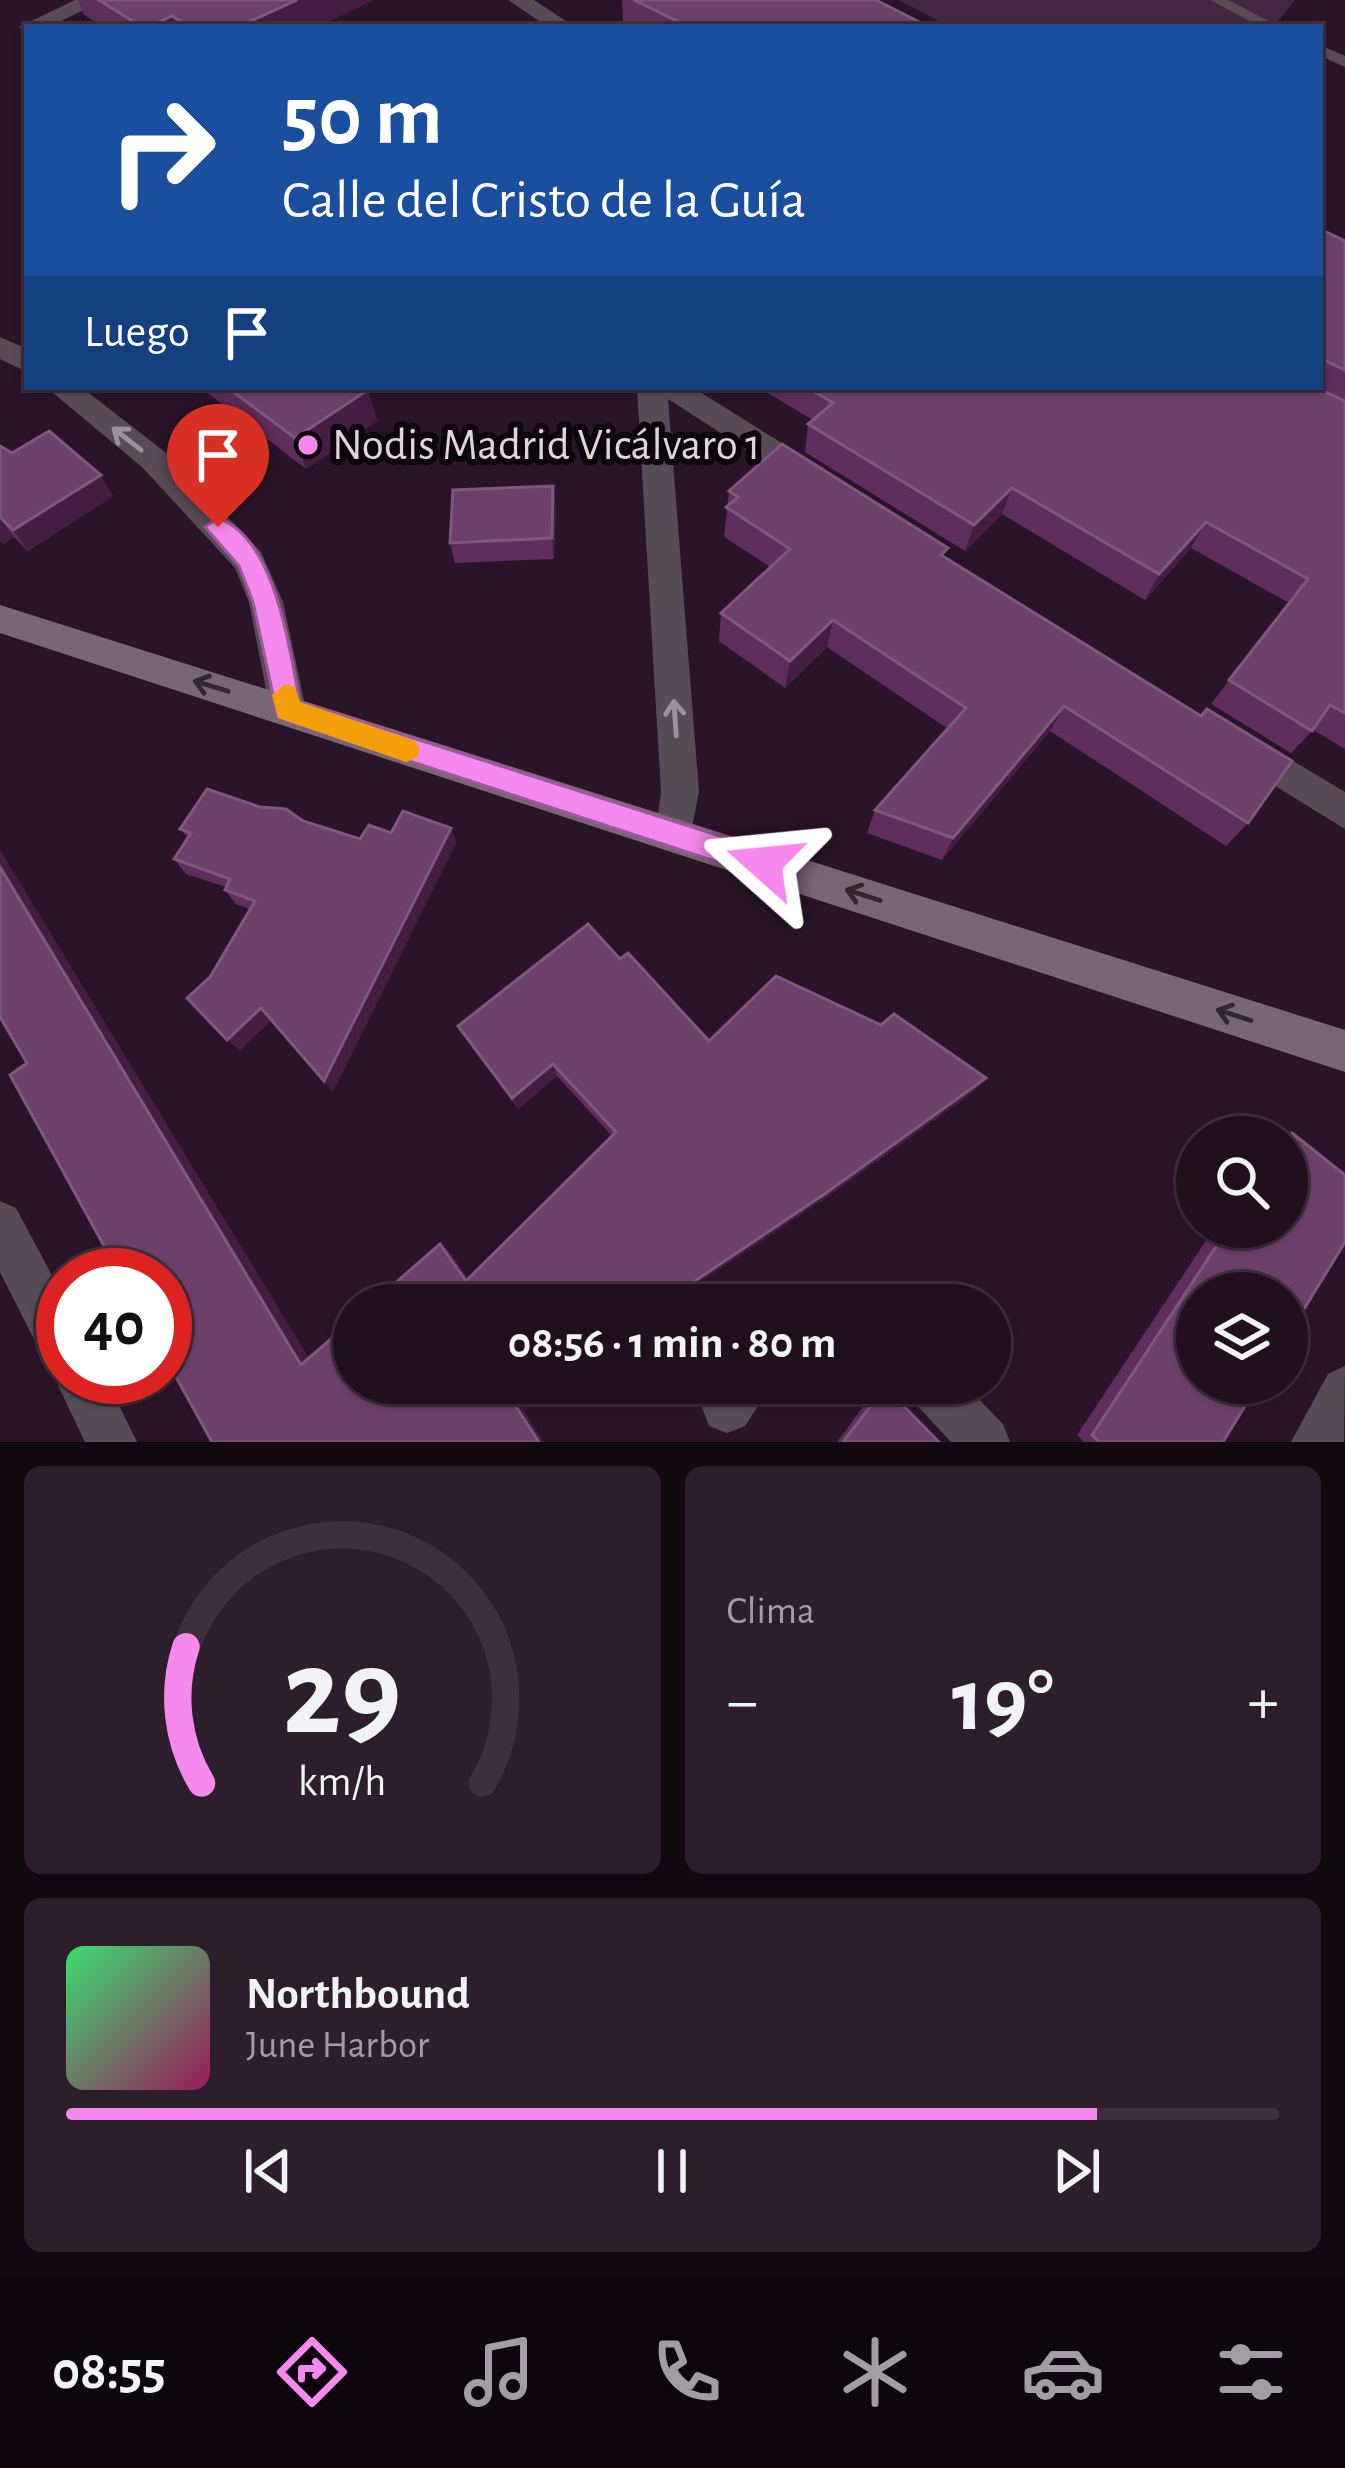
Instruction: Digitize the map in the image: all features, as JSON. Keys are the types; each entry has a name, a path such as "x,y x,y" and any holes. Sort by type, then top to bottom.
{"street":[{"path":"36,24 94,0"},
{"path":"519,0 559,24"},
{"path":"65,390 154,460 249,561 266,602 288,710"},
{"path":"652,390 680,792 674,835"},
{"path":"675,390 843,496"},
{"path":"0,619 1345,1051"},
{"path":"1204,723 1345,812"},
{"path":"0,1224 36,1294"},
{"path":"1316,1442 1345,1391"},
{"path":"93,1404 112,1442"},
{"path":"949,1404 985,1442"}],"lane":[{"path":"1217,0 1267,24"}],"shaded area":[{"path":"899,0 1295,0 1275,24 944,24"}],"building":[{"path":"99,0 297,0 245,24 185,24 172,16 155,24 137,24"},
{"path":"634,0 876,0 923,24 683,24"},
{"path":"1323,230 1345,241 1345,370 1323,359"},
{"path":"231,390 368,390 295,438"},
{"path":"812,390 1321,390 1345,401 1345,713 1330,705 1312,731 1229,680 1308,579 1206,522 1159,574 1012,488 974,525 808,424 833,403"},
{"path":"49,431 101,475 13,530 0,517 0,446 12,453"},
{"path":"782,444 948,548 941,555 1201,716 1207,709 1292,761 1248,823 1064,706 953,838 875,810 966,708 833,620 790,661 721,613 790,549 726,507 738,497 729,491"},
{"path":"553,486 552,538 450,543 453,490"},
{"path":"207,789 260,807 286,809 303,821 360,839 369,825 391,833 403,811 451,828 324,1081 261,1008 227,1040 187,998 210,977 255,901 225,890 230,879 174,859 191,833 180,829"},
{"path":"0,867 301,1365 333,1337 333,1404 514,1404 539,1442 212,1442 191,1404 192,1248 105,1248 10,1075 27,1063 0,1017"},
{"path":"588,924 620,959 628,953 709,1041 776,976 881,1025 894,1014 986,1078 690,1284 394,1284 440,1244 466,1281 616,1132 553,1064 512,1098 458,1026"},
{"path":"1308,1146 1345,1175 1345,1242 1308,1303 1308,1272 1199,1272 1215,1248 1308,1248"},
{"path":"1176,1307 1176,1404 1246,1404 1223,1442 1099,1442 1092,1435"},
{"path":"872,1404 902,1404 939,1442 843,1442"}],"slow traffic":[{"path":"285,695 288,710 406,750"}],"place":[{"name":"Nodis Madrid Vicálvaro 1","path":"308,445"}],"route":[{"path":"218,527 249,561 266,602 288,710 764,863"}]}
